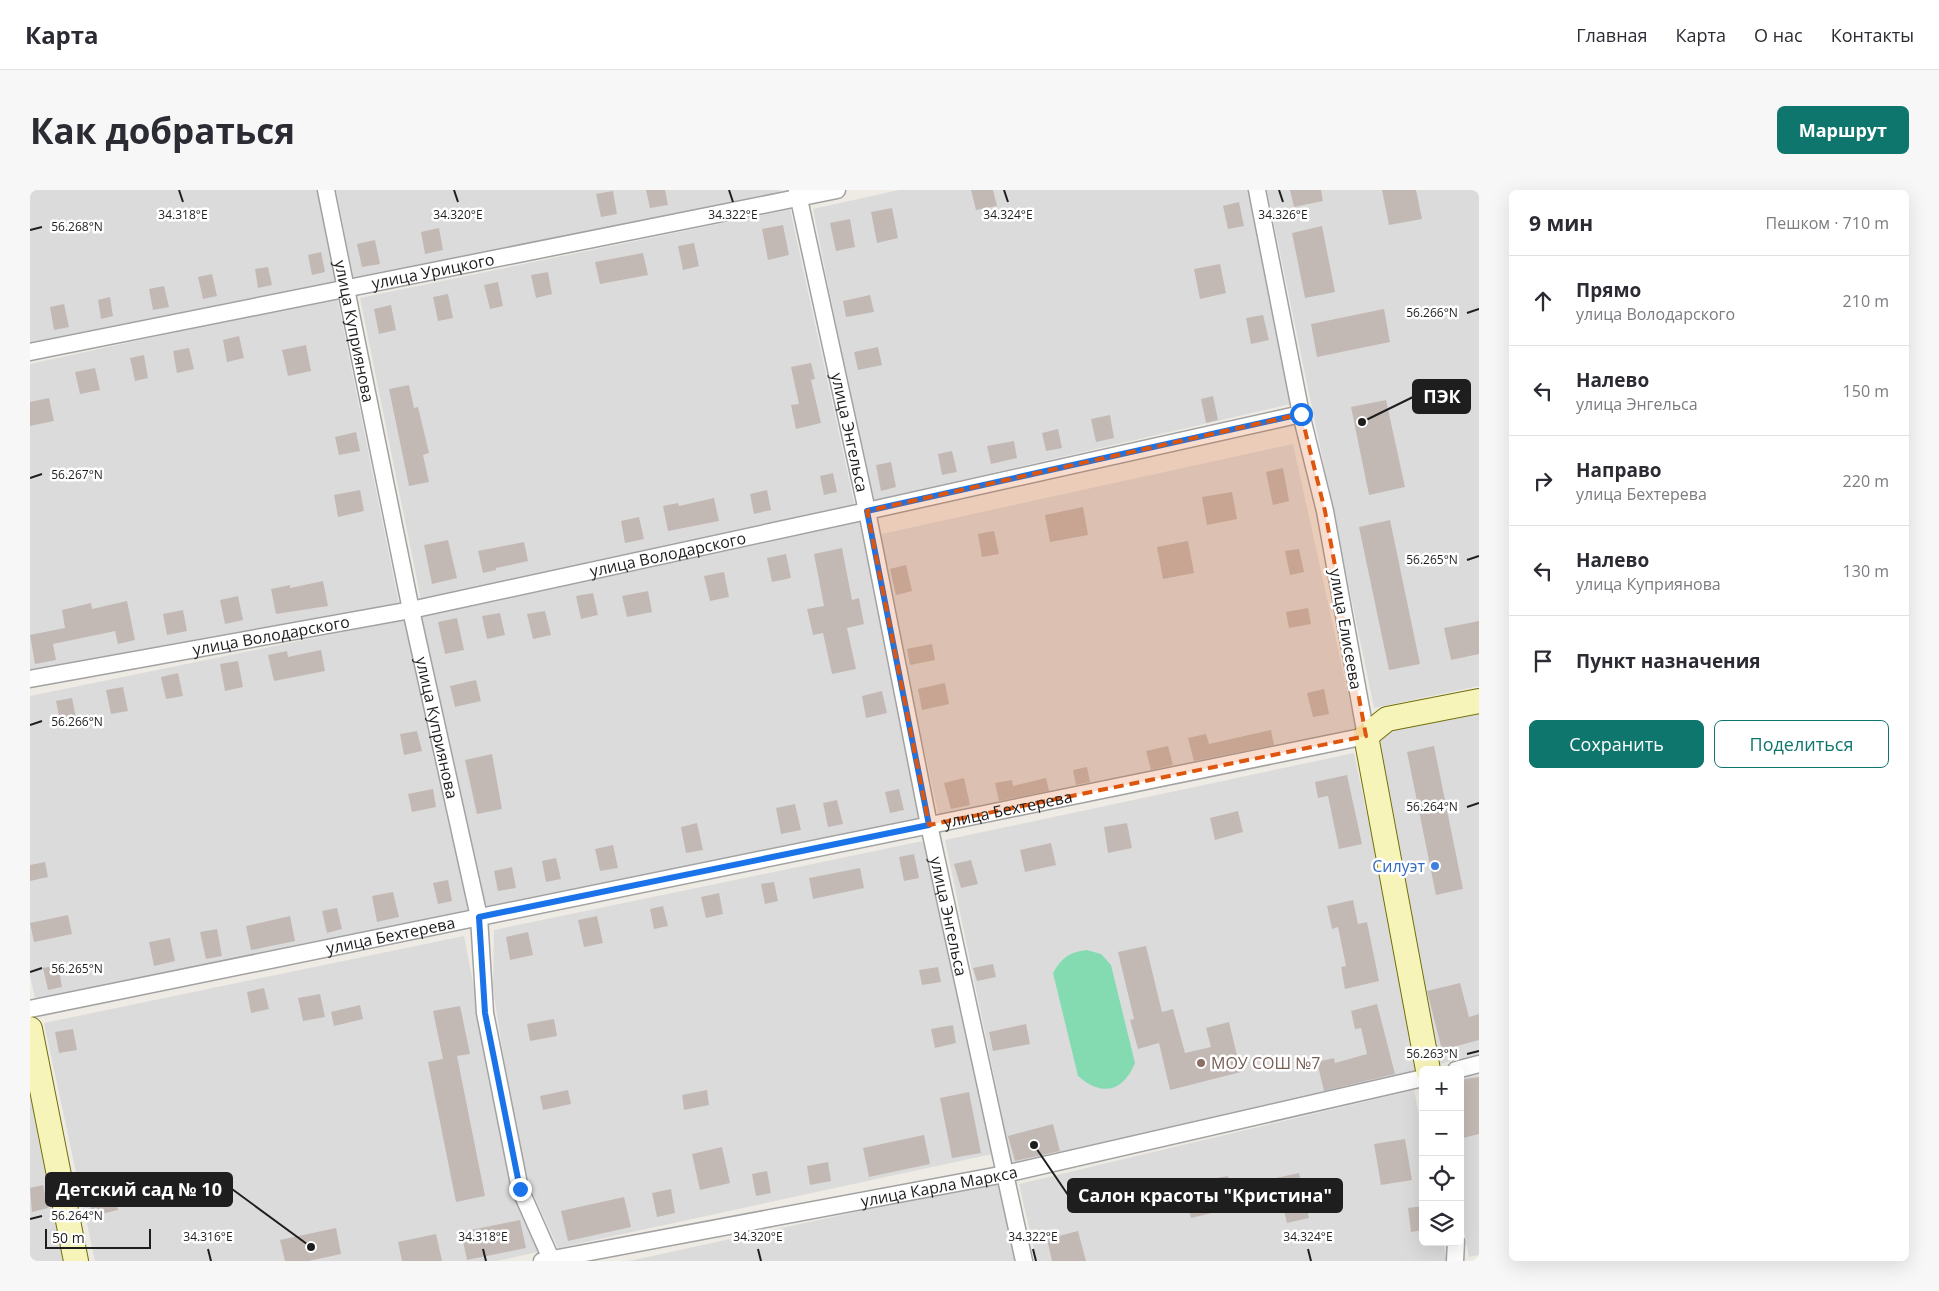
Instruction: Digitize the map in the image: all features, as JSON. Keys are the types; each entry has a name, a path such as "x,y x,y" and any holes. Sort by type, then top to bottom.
{"street":[{"name":"улица Куприянова","path":"326,190 411,610 479,917 485,1013 520,1189 548,1260"},
{"name":"улица Урицкого","path":"30,352 798,194 837,190"},
{"name":"улица Елисеева","path":"1257,190 1301,414 1325,512 1427,1066"},
{"name":"улица Энгельса","path":"798,194 867,511 929,825 1024,1261"},
{"name":"улица Володарского","path":"30,679 411,610 1301,414"},
{"name":"улица Бехтерева","path":"30,1009 1366,736 1387,719 1479,701"},
{"path":"30,1029 76,1261"},
{"path":"1464,1068 1479,1064"},
{"name":"улица Карла Маркса","path":"548,1260 1005,1174 1419,1079"}],"highlighted area":[{"path":"1301,414 1325,511 1366,736 929,825 867,511"}],"shaded area":[{"path":"30,190 321,190 340,285 30,352"},
{"path":"336,190 781,190 780,192 354,281"},
{"path":"899,190 1249,190 1295,403 871,501 813,209"},
{"path":"1267,190 1479,190 1479,686 1374,708"},
{"path":"790,209 855,507 421,600 360,298"},
{"path":"337,297 399,604 30,676 30,364"},
{"path":"1293,444 1357,735 941,826 877,535"},
{"path":"861,522 922,819 486,907 422,617"},
{"path":"406,619 471,913 36,1003 30,975 30,696"},
{"path":"1479,712 1479,1054 1432,1066 1368,735"},
{"path":"1354,753 1420,1066 1419,1076 1013,1168 945,840"},
{"path":"923,841 992,1154 558,1248 528,1183 510,1098 493,989 494,930"},
{"path":"464,936 514,1194 538,1252 497,1261 95,1261 44,1023"},
{"path":"1479,1074 1479,1255 1469,1257 1464,1231 1464,1077"},
{"path":"30,1078 64,1261 30,1261"},
{"path":"1414,1090 1419,1115 1419,1246 1444,1246 1447,1261 1037,1261 1019,1184"},
{"path":"999,1181 1016,1261 629,1261"}],"green space":[{"path":"1087,950 1101,954 1111,965 1135,1063 1124,1080 1111,1088 1095,1087 1078,1076 1053,973 1067,956"}],"building":[{"path":"646,190 665,190 668,205 650,208"},
{"path":"971,190 993,190 997,206 976,210"},
{"path":"1290,190 1321,190 1323,201 1294,207"},
{"path":"1382,190 1416,190 1422,219 1389,225"},
{"path":"613,191 617,214 601,217 596,194"},
{"path":"1239,202 1244,226 1228,229 1223,206"},
{"path":"892,208 898,238 877,243 871,212"},
{"path":"850,219 855,247 836,251 830,223"},
{"path":"783,225 789,255 768,260 762,229"},
{"path":"1322,226 1335,292 1305,298 1292,233"},
{"path":"439,228 443,250 425,254 421,232"},
{"path":"375,240 380,264 362,267 357,244"},
{"path":"694,243 699,266 683,270 678,246"},
{"path":"321,252 325,272 312,275 308,255"},
{"path":"643,253 648,275 600,284 595,262"},
{"path":"1220,264 1226,293 1200,299 1194,269"},
{"path":"268,267 272,285 258,288 255,269"},
{"path":"548,272 552,294 536,298 531,275"},
{"path":"212,274 217,296 203,299 198,277"},
{"path":"498,282 503,306 490,309 484,285"},
{"path":"164,286 169,307 153,310 149,289"},
{"path":"448,294 453,318 438,321 433,297"},
{"path":"870,295 874,312 846,317 843,301"},
{"path":"110,297 113,316 101,319 98,300"},
{"path":"64,304 69,327 54,330 50,307"},
{"path":"391,305 396,330 379,334 374,309"},
{"path":"1384,309 1390,342 1317,357 1311,324"},
{"path":"1263,315 1269,340 1251,344 1246,318"},
{"path":"239,336 244,358 227,362 223,340"},
{"path":"306,345 311,371 288,376 282,350"},
{"path":"878,347 882,365 858,370 854,352"},
{"path":"189,348 194,369 177,373 173,351"},
{"path":"144,355 148,378 135,381 130,358"},
{"path":"811,363 815,379 811,380 821,423 796,429 791,405 799,404 791,367"},
{"path":"95,368 100,390 80,394 75,372"},
{"path":"409,385 414,408 418,407 429,453 423,455 429,482 409,486 389,389"},
{"path":"1213,396 1218,420 1206,423 1201,399"},
{"path":"49,398 54,421 30,426 30,402"},
{"path":"1386,400 1405,487 1369,495 1351,407"},
{"path":"1110,415 1114,438 1096,442 1091,419"},
{"path":"1058,429 1062,448 1046,451 1042,433"},
{"path":"356,432 360,451 339,455 335,437"},
{"path":"1014,441 1017,458 991,464 987,446"},
{"path":"952,451 957,472 942,475 938,454"},
{"path":"891,462 896,487 881,491 876,465"},
{"path":"1283,468 1289,501 1273,505 1266,472"},
{"path":"833,473 837,492 824,495 820,476"},
{"path":"360,490 364,511 338,517 334,495"},
{"path":"767,490 771,510 754,514 750,494"},
{"path":"1232,492 1237,519 1207,525 1202,497"},
{"path":"714,498 719,521 668,531 663,506 678,503 679,506"},
{"path":"1083,507 1088,535 1050,542 1045,515"},
{"path":"639,517 644,539 625,543 621,521"},
{"path":"1390,520 1420,664 1389,670 1359,527"},
{"path":"994,531 999,554 982,557 978,534"},
{"path":"448,540 457,578 432,584 424,545"},
{"path":"1188,541 1194,573 1163,579 1157,547"},
{"path":"524,542 528,561 483,573 478,551"},
{"path":"842,548 852,600 859,598 864,624 847,628 856,669 832,674 823,633 813,635 807,609 824,606 814,554"},
{"path":"1299,549 1304,572 1290,575 1285,551"},
{"path":"786,554 791,578 772,582 767,558"},
{"path":"906,565 912,591 896,595 890,569"},
{"path":"724,572 729,597 710,601 704,576"},
{"path":"323,581 328,606 276,614 271,589 290,585 290,588"},
{"path":"648,591 652,612 627,617 622,596"},
{"path":"593,593 598,615 581,619 576,596"},
{"path":"238,596 243,620 225,624 220,600"},
{"path":"127,601 135,640 118,644 115,631 53,644 56,660 35,664 30,635 65,628 62,610 91,603 92,609"},
{"path":"1308,608 1311,624 1289,628 1286,612"},
{"path":"183,610 187,631 167,635 163,614"},
{"path":"545,611 551,635 533,639 527,614"},
{"path":"500,613 505,635 487,639 482,616"},
{"path":"457,618 464,650 445,654 438,622"},
{"path":"1479,621 1479,654 1451,660 1444,628"},
{"path":"932,644 935,660 910,665 907,649"},
{"path":"321,650 325,671 274,681 268,655 287,651 288,657"},
{"path":"238,661 243,687 225,691 220,664"},
{"path":"178,673 183,696 166,699 161,677"},
{"path":"476,680 481,701 455,707 450,686"},
{"path":"945,683 949,704 922,710 918,689"},
{"path":"123,687 128,711 111,714 106,690"},
{"path":"1324,689 1329,714 1313,717 1307,693"},
{"path":"882,691 887,713 866,718 862,696"},
{"path":"72,698 76,718 60,721 56,701"},
{"path":"1271,730 1274,745 1194,761 1188,738 1206,734 1209,744"},
{"path":"417,731 422,751 404,755 400,734"},
{"path":"1168,746 1173,765 1151,770 1146,751"},
{"path":"1434,746 1463,889 1436,895 1407,752"},
{"path":"492,754 502,809 477,814 465,760"},
{"path":"1087,767 1090,782 1076,785 1073,770"},
{"path":"1347,775 1362,844 1339,849 1328,796 1318,798 1315,782"},
{"path":"964,778 970,805 951,809 944,783"},
{"path":"1046,778 1049,791 999,801 995,783 1012,780 1013,786"},
{"path":"433,789 436,807 412,812 408,794"},
{"path":"899,789 904,810 890,813 885,792"},
{"path":"837,800 843,824 828,827 823,803"},
{"path":"795,804 801,830 781,834 776,808"},
{"path":"1238,811 1243,832 1215,840 1210,818"},
{"path":"697,823 703,850 686,853 681,827"},
{"path":"1127,823 1132,848 1108,853 1104,827"},
{"path":"1051,843 1056,865 1025,872 1020,850"},
{"path":"613,845 618,868 600,871 595,849"},
{"path":"914,854 919,878 904,881 899,857"},
{"path":"556,858 561,879 546,882 542,861"},
{"path":"971,860 978,884 961,888 954,864"},
{"path":"45,862 48,877 30,881 30,865"},
{"path":"512,867 516,888 498,891 494,871"},
{"path":"860,868 864,888 813,899 809,878"},
{"path":"448,880 452,901 438,904 433,883"},
{"path":"774,882 778,901 765,904 761,884"},
{"path":"393,892 399,917 377,922 372,896"},
{"path":"719,893 723,914 706,918 701,897"},
{"path":"1353,900 1358,924 1367,922 1379,981 1345,989 1341,967 1346,966 1338,927 1332,929 1327,906"},
{"path":"663,906 668,926 654,929 650,909"},
{"path":"337,908 342,929 327,933 322,911"},
{"path":"68,915 72,934 34,942 30,923"},
{"path":"290,916 295,941 251,950 246,926"},
{"path":"597,916 603,943 584,947 578,920"},
{"path":"217,929 222,956 206,959 200,932"},
{"path":"528,932 533,955 510,960 506,937"},
{"path":"170,938 175,961 154,966 149,942"},
{"path":"1146,946 1162,1012 1173,1009 1185,1053 1211,1047 1206,1028 1229,1022 1241,1072 1170,1090 1159,1043 1138,1049 1130,1020 1134,1019 1118,952"},
{"path":"993,964 996,977 977,981 973,968"},
{"path":"58,965 62,987 48,990 43,968"},
{"path":"938,967 941,982 922,985 919,970"},
{"path":"1460,983 1469,1017 1479,1014 1479,1040 1442,1050 1427,991"},
{"path":"264,988 269,1009 251,1013 247,992"},
{"path":"320,994 325,1017 303,1021 298,998"},
{"path":"1377,1004 1395,1074 1324,1091 1317,1062 1334,1058 1335,1063 1367,1054 1361,1028 1355,1029 1351,1011"},
{"path":"360,1005 363,1019 334,1026 331,1012"},
{"path":"460,1006 470,1054 457,1056 485,1196 456,1202 428,1062 443,1059 433,1011"},
{"path":"554,1019 557,1036 530,1041 527,1024"},
{"path":"1026,1024 1030,1044 993,1051 989,1032"},
{"path":"953,1025 956,1043 935,1048 931,1029"},
{"path":"73,1029 77,1050 59,1053 55,1032"},
{"path":"1479,1077 1479,1134 1464,1138 1464,1111 1464,1079"},
{"path":"568,1090 571,1104 543,1110 540,1096"},
{"path":"707,1090 709,1105 684,1110 682,1095"},
{"path":"969,1092 981,1153 952,1158 940,1098"},
{"path":"1053,1124 1060,1151 1015,1161 1008,1136"},
{"path":"924,1135 930,1164 869,1177 863,1148"},
{"path":"1405,1139 1412,1180 1381,1185 1374,1144"},
{"path":"722,1147 730,1183 700,1190 692,1154"},
{"path":"828,1162 831,1181 810,1185 807,1166"},
{"path":"767,1171 771,1193 756,1196 752,1174"},
{"path":"1299,1173 1309,1218 1287,1223 1276,1178"},
{"path":"1228,1176 1232,1198 1213,1202 1216,1212 1191,1218 1183,1184"},
{"path":"43,1185 48,1208 32,1212 30,1188"},
{"path":"671,1189 675,1213 657,1217 652,1193"},
{"path":"114,1194 118,1210 93,1216 89,1199"},
{"path":"624,1197 631,1227 568,1241 561,1211"},
{"path":"1419,1207 1419,1231 1411,1232 1408,1208"},
{"path":"520,1220 526,1248 467,1260 461,1232"},
{"path":"336,1228 341,1254 309,1261 285,1261 280,1240"},
{"path":"1078,1231 1086,1261 1052,1261 1047,1239"},
{"path":"436,1234 442,1261 402,1261 398,1242"}],"place":[{"name":"ПЭК","path":"1362,422"},
{"name":"Силуэт","path":"1435,866"},
{"name":"МОУ СОШ №7","path":"1201,1063"},
{"name":"Салон красоты \"Кристина\"","path":"1034,1145"},
{"name":"Детский сад № 10","path":"311,1247"}],"route":[{"path":"520,1189 485,1013 479,917 929,825 867,511 1301,414"}]}
